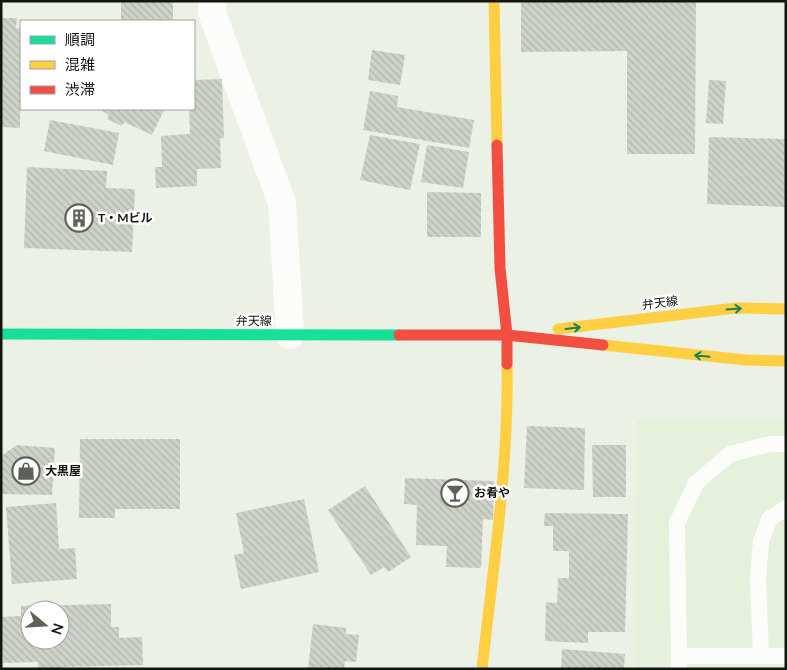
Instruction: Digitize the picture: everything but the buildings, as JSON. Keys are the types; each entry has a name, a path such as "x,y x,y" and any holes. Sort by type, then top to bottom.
{"street":[{"path":"213,1 212,13 282,203 290,335"},
{"path":"482,669 501,495 508,404 507,335 500,268 494,1"},
{"name":"弁天線","path":"507,335 736,308 786,309"},
{"name":"弁天線","path":"1,334 507,335 746,360 786,361"}],"lane":[{"path":"784,660 761,656 679,663 677,523 696,483 730,454 770,444 786,444"},
{"path":"761,656 758,578 760,542 770,519 786,508"}],"shaded area":[{"path":"637,420 786,420 786,669 636,669"}],"traffic: fast":[{"path":"1,334 399,335"}],"traffic: slow":[{"path":"494,1 497,145"},
{"path":"558,329 736,308 786,309"},
{"path":"603,345 746,360 786,361"},
{"path":"482,669 503,479 507,364"}],"traffic: jam":[{"path":"497,145 500,268 507,335 507,364"},
{"path":"399,335 507,335 603,345"}],"place":[{"name":"T・Mビル","path":"79,218"},
{"name":"大黒屋","path":"26,471"},
{"name":"お肴や","path":"455,493"}]}
